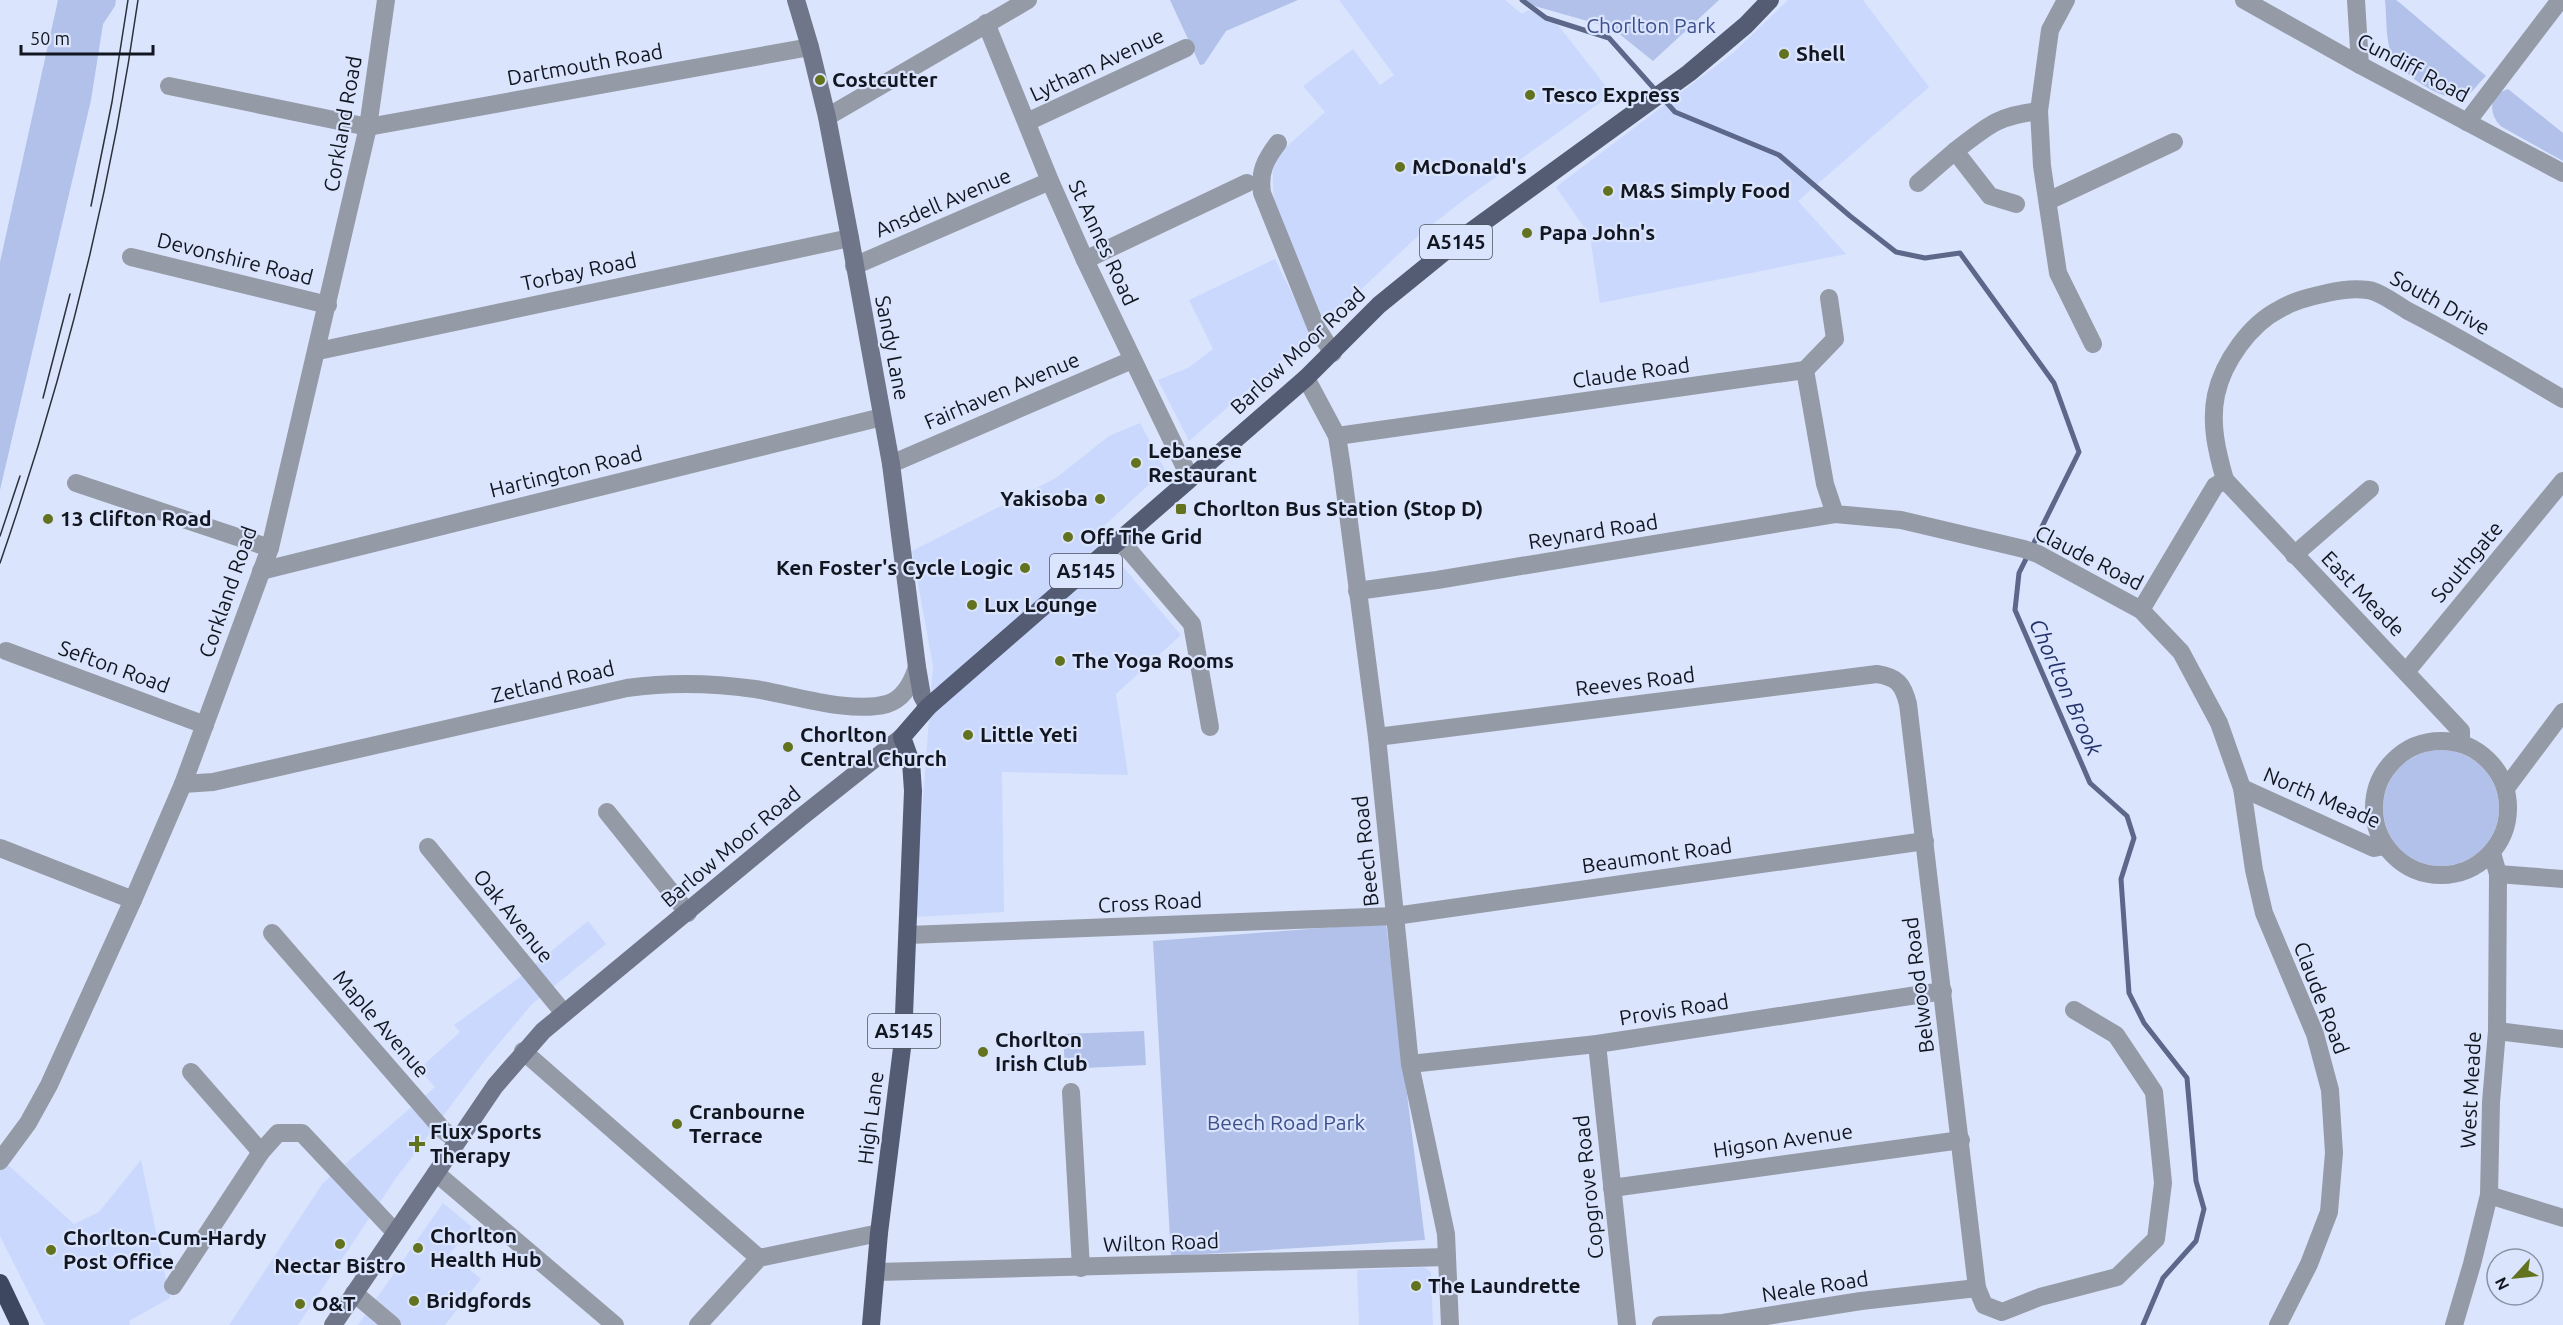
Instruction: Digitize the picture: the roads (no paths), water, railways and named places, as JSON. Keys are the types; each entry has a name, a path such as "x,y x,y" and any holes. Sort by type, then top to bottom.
{"highway":[{"path":"0,1283 21,1325"}],"main road":[{"name":"Sandy Lane","path":"796,0 827,117 850,238 891,464 917,667 922,696 928,707"},
{"name":"Barlow Moor Road","path":"333,1325 495,1086 524,1051 563,1012 902,737 928,707 1306,378 1379,305 1443,253 1682,79 1746,25 1770,0"},
{"name":"High Lane","path":"871,1325 879,1233 903,1040 913,791 911,762 902,737"}],"street":[{"name":"Corkland Road","path":"0,1161 28,1123 49,1085 133,900 183,783 270,548 318,351 368,127 386,0"},
{"path":"827,117 1028,0"},
{"path":"2066,0 2050,30 2039,111 2042,166 2058,273 2093,344"},
{"name":"Cundiff Road","path":"2244,0 2360,66 2563,173"},
{"path":"2356,0 2360,66"},
{"path":"2467,122 2560,0"},
{"name":"St Annes Road","path":"986,23 1050,181 1085,260 1190,478"},
{"name":"Dartmouth Road","path":"368,127 810,47"},
{"name":"Lytham Avenue","path":"1027,122 1186,48"},
{"path":"169,86 368,127"},
{"path":"1917,183 1993,122 2013,114 2039,111"},
{"path":"2048,201 2174,142"},
{"path":"1278,144 1264,162 1261,172 1262,193 1316,327 1333,353"},
{"path":"1955,152 1990,196 2016,204"},
{"name":"Ansdell Avenue","path":"854,266 1050,181"},
{"path":"1085,260 1247,183"},
{"name":"Torbay Road","path":"318,351 850,238"},
{"name":"Devonshire Road","path":"131,257 328,305"},
{"name":"South Drive","path":"2225,480 2216,446 2213,419 2216,394 2223,374 2234,354 2261,322 2279,309 2302,298 2344,290 2370,290 2444,329 2563,399"},
{"path":"1829,298 1835,339 1805,370 1825,484 1835,514"},
{"name":"Fairhaven Avenue","path":"891,464 1132,360"},
{"name":"Claude Road","path":"1337,436 1805,370"},
{"name":"Beech Road","path":"1306,378 1337,436 1377,737 1410,1064 1446,1234 1450,1325"},
{"name":"Hartington Road","path":"261,571 882,417"},
{"path":"2141,610 2215,486 2225,480"},
{"name":"East Meade","path":"2225,480 2461,731 2461,743"},
{"name":"Southgate","path":"2406,672 2563,481"},
{"path":"76,483 270,548"},
{"path":"2294,555 2370,489"},
{"name":"Claude Road","path":"1835,514 1901,519 2031,551 2141,610 2181,652 2219,723 2242,788 2254,870 2264,913 2315,1034 2330,1090 2334,1153 2329,1212 2309,1264 2278,1325"},
{"name":"Reynard Road","path":"1357,591 1472,575 1835,514"},
{"path":"1121,540 1192,624 1210,727"},
{"name":"Sefton Road","path":"6,651 205,725"},
{"name":"Zetland Road","path":"183,783 213,782 627,688 660,683 721,685 755,689 861,708 880,705 892,702 902,695 912,682 917,667"},
{"name":"Reeves Road","path":"1377,737 1877,674 1898,680"},
{"name":"Belwood Road","path":"1898,680 1905,691 1908,704 1977,1288"},
{"path":"2506,788 2563,712"},
{"path":"2430,741 2461,743 2486,758 2498,772 2506,788 2509,811 2504,833 2492,853 2475,867 2454,874 2432,875 2411,868 2385,846 2375,818 2375,797 2381,777 2394,760 2410,748 2430,741"},
{"name":"North Meade","path":"2242,788 2374,848 2385,846"},
{"path":"607,812 688,912"},
{"name":"Beaumont Road","path":"1395,916 1924,841"},
{"name":"Oak Avenue","path":"428,847 563,1012"},
{"path":"0,848 133,900"},
{"name":"West Meade","path":"2454,1325 2489,1195 2497,1031 2498,874 2492,853"},
{"path":"2498,874 2563,879"},
{"name":"Cross Road","path":"908,935 1395,916"},
{"name":"Maple Avenue","path":"272,933 443,1130 458,1142"},
{"name":"Provis Road","path":"1410,1064 1597,1044 1943,991"},
{"path":"1977,1288 1984,1305 2002,1312 2040,1297 2117,1278 2156,1239 2163,1183 2154,1092 2116,1035 2074,1010"},
{"path":"2497,1031 2563,1039"},
{"name":"Copgrove Road","path":"1597,1044 1627,1325"},
{"path":"524,1051 759,1258"},
{"path":"191,1072 261,1152"},
{"path":"1071,1092 1081,1268"},
{"path":"173,1286 261,1152 278,1133 302,1133 395,1232"},
{"name":"Higson Avenue","path":"1612,1188 1961,1140"},
{"path":"436,1173 615,1325"},
{"path":"2489,1195 2563,1218"},
{"path":"698,1325 759,1258 879,1233"},
{"name":"Wilton Road","path":"877,1272 1447,1257"},
{"name":"Neale Road","path":"1661,1325 1723,1324 1861,1301 1977,1288"},
{"path":"354,1293 392,1325"}],"waterway":[{"name":"Chorlton Brook","path":"1522,0 1546,18 1609,38 1675,112 1779,155 1896,252 1925,258 1960,253 2054,383 2079,452 2019,573 2015,610 2090,783 2127,816 2134,838 2121,879 2129,993 2144,1023 2187,1078 2196,1181 2204,1209 2196,1241 2163,1278 2143,1325"}],"tram line":[{"path":"91,206 112,102 128,0"},
{"path":"0,563 44,425 82,285 114,143 138,0"},
{"path":"43,398 70,294"},
{"path":"0,536 20,476"}],"place":[{"name":"Shell","path":"1784,54"},
{"name":"Costcutter","path":"820,80"},
{"name":"Tesco Express","path":"1530,95"},
{"name":"McDonald's","path":"1400,167"},
{"name":"M&S Simply Food","path":"1608,191"},
{"name":"Papa John's","path":"1527,233"},
{"name":"Lebanese Restaurant","path":"1136,463"},
{"name":"Yakisoba","path":"1100,499"},
{"name":"Chorlton Bus Station (Stop D)","path":"1181,509"},
{"name":"13 Clifton Road","path":"48,519"},
{"name":"Off The Grid","path":"1068,537"},
{"name":"Ken Foster's Cycle Logic","path":"1025,568"},
{"name":"Lux Lounge","path":"972,605"},
{"name":"The Yoga Rooms","path":"1060,661"},
{"name":"Little Yeti","path":"968,735"},
{"name":"Chorlton Central Church","path":"788,747"},
{"name":"Chorlton Irish Club","path":"983,1052"},
{"name":"Cranbourne Terrace","path":"677,1124"},
{"name":"Flux Sports Therapy","path":"417,1144"},
{"name":"Nectar Bistro","path":"340,1244"},
{"name":"Chorlton Health Hub","path":"418,1248"},
{"name":"Chorlton-Cum-Hardy Post Office","path":"51,1250"},
{"name":"The Laundrette","path":"1416,1286"},
{"name":"Bridgfords","path":"414,1301"},
{"name":"O&T","path":"300,1304"}],"park label":[{"name":"Chorlton Park","path":"1651,26"},
{"name":"Beech Road Park","path":"1286,1123"}]}
